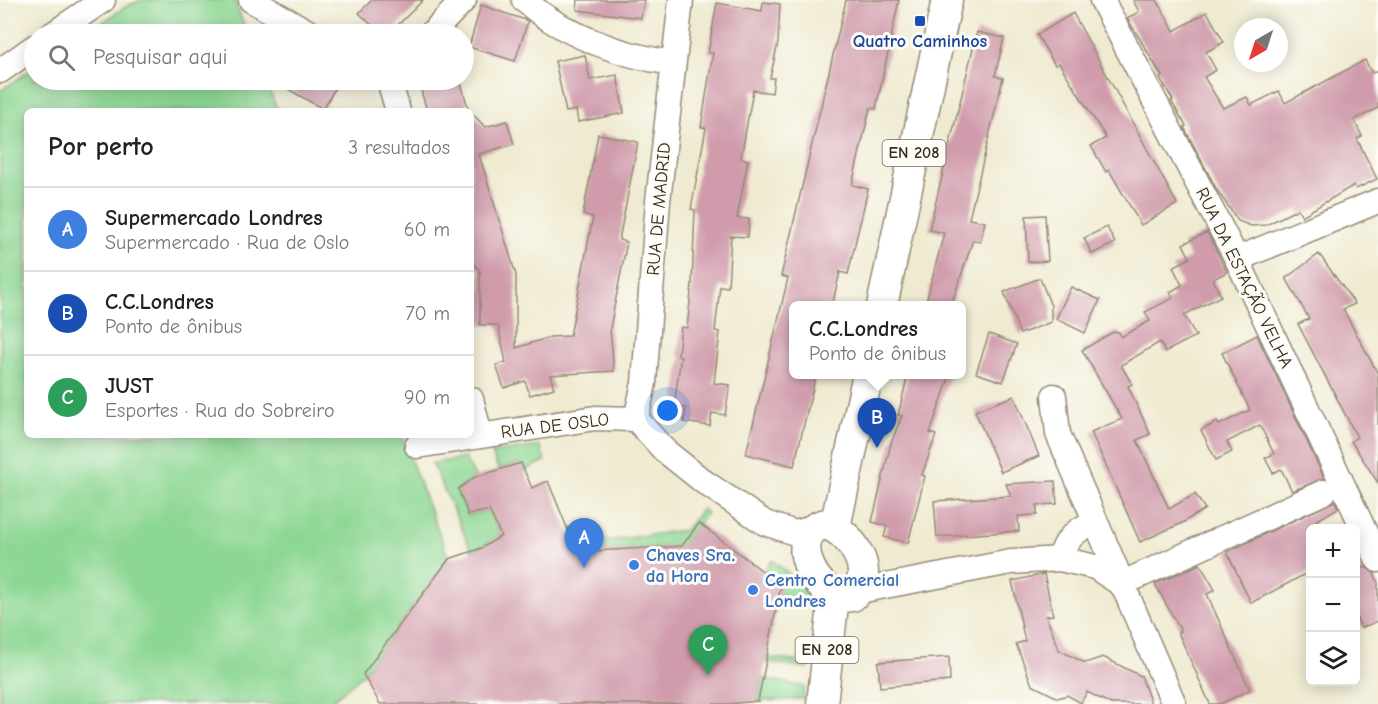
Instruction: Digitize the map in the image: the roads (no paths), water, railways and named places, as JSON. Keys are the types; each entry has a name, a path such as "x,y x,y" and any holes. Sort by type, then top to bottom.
{"main road":[{"name":"EN 208","path":"883,301 947,0"},
{"path":"824,527 851,542 851,584 818,580 807,559 804,547 824,527 867,379"},
{"name":"EN 208","path":"822,704 851,584"}],"street":[{"path":"68,24 104,0"},
{"path":"251,0 294,24"},
{"path":"441,24 464,0"},
{"path":"524,0 579,35 647,59 672,63"},
{"name":"RUA DE MADRID","path":"636,419 644,383 672,63 681,0"},
{"name":"RUA DA ESTAÇÃO VELHA","path":"1102,0 1237,259 1378,560"},
{"path":"0,71 24,54"},
{"path":"392,90 397,108"},
{"path":"1237,259 1378,201"},
{"path":"1054,396 1058,434 1174,704"},
{"path":"474,411 480,435"},
{"name":"RUA DE OSLO","path":"474,436 595,418 636,419"},
{"path":"636,419 664,450 696,476 765,523 807,559"},
{"name":"RUA DE OSLO","path":"417,446 463,438"},
{"path":"1121,584 1324,492"},
{"path":"1060,559 1066,542 1074,533 1095,522"},
{"path":"765,523 795,533 824,527"},
{"path":"851,584 879,588 891,583 1011,562 1060,559 1095,567 1121,584"}],"place":[{"name":"Quatro Caminhos","path":"920,21"},
{"name":"C.C.Londres","path":"877,448"},
{"name":"Chaves Sra. da Hora","path":"634,565"},
{"name":"Supermercado Londres","path":"584,568"},
{"name":"Centro Comercial Londres","path":"753,590"},
{"name":"JUST","path":"708,675"}]}
